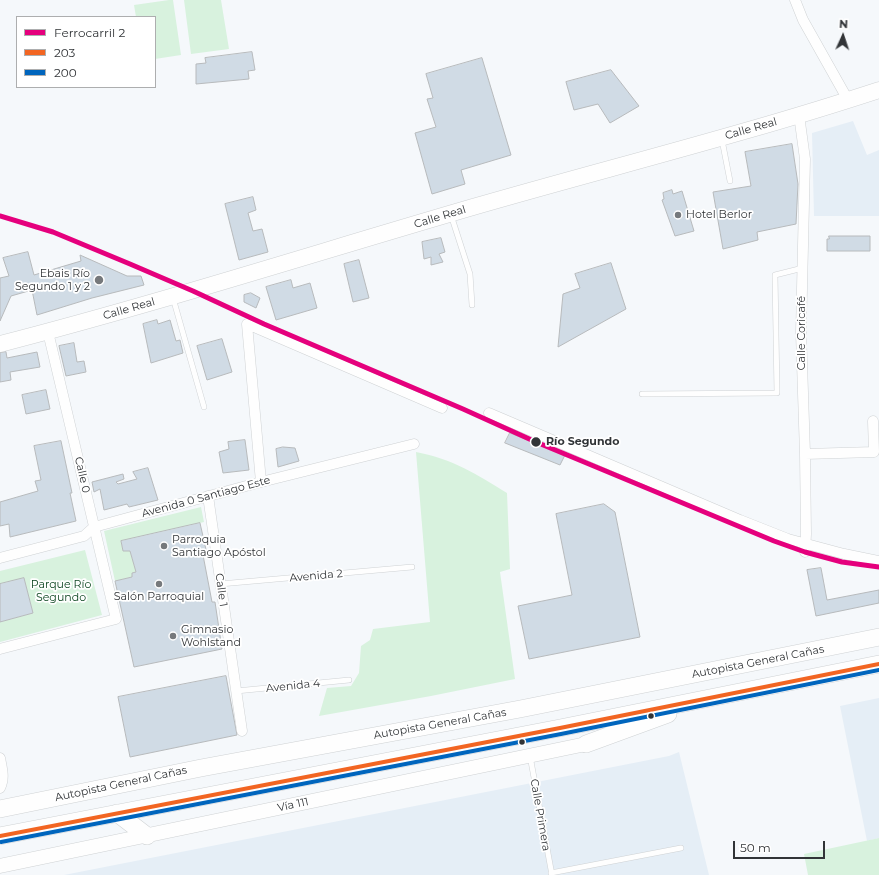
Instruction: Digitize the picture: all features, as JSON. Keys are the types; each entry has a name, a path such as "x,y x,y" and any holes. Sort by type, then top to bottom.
{"highway":[{"name":"Autopista General Cañas","path":"0,809 208,767 520,709 879,637"},
{"path":"0,836 879,664"},
{"path":"586,744 708,698"},
{"path":"117,813 147,836"}],"main road":[{"name":"Calle Real","path":"0,344 173,297 451,214 799,115 879,90"},
{"name":"Vía 111","path":"0,866 586,744"}],"street":[{"path":"795,0 803,20 848,100"},
{"name":"Calle Coricafé","path":"799,115 805,159 801,332 805,454 805,548"},
{"path":"261,482 247,324 442,408"},
{"name":"Calle 0","path":"0,649 116,619 48,332"},
{"path":"489,413 788,539 805,548 879,561"},
{"path":"805,454 876,452 873,421"},
{"name":"Avenida 0 Santiago Este","path":"0,558 84,536 94,527 261,482 414,444"},
{"name":"Calle 1","path":"208,496 242,731"},
{"path":"0,758 3,777 1,786"}],"lane":[{"path":"722,137 730,181"},
{"path":"451,214 470,274 472,305"},
{"path":"642,394 777,393 775,275 803,268"},
{"path":"173,297 204,407"},
{"name":"Avenida 2","path":"220,584 412,567"},
{"name":"Avenida 4","path":"236,691 349,680"},
{"name":"Calle Primera","path":"530,756 551,874"},
{"path":"551,874 681,848"}],"shaded area":[{"path":"853,121 867,155 879,150 879,216 814,216 812,133"},
{"path":"879,698 879,838 867,841 840,706"},
{"path":"679,752 709,875 64,875 669,756"}],"green space":[{"path":"173,0 181,55 156,59 156,16 136,16 134,5"},
{"path":"184,0 221,0 229,49 191,54"},
{"path":"416,452 453,463 507,493 510,569 500,572 515,679 319,716 327,688 351,686 359,673 361,646 370,640 373,629 430,622"},
{"path":"201,507 204,522 121,541 123,551 130,551 136,572 132,573 132,577 115,581 104,531"},
{"name":"Parque Río Segundo","path":"85,550 102,615 0,642 0,622 33,613 24,579 0,584 0,571"},
{"path":"879,838 879,875 808,875 804,854"}],"building":[{"path":"252,52 255,70 248,71 249,79 196,84 196,64 206,63 205,58"},
{"path":"482,58 511,155 461,170 465,184 432,194 415,133 436,127 427,99 433,98 426,74"},
{"path":"611,70 639,106 610,123 598,104 574,110 566,82"},
{"path":"792,144 798,184 796,224 757,232 758,240 723,249 713,192 751,186 745,152"},
{"name":"Hotel Berlor","path":"672,190 673,194 682,191 694,231 675,236 662,200 664,199 663,193"},
{"path":"253,197 256,210 248,213 253,231 262,229 268,252 239,260 225,204"},
{"path":"829,236 870,236 870,251 827,251 827,239 829,239"},
{"path":"441,238 445,252 439,254 443,262 431,265 431,257 424,259 422,242"},
{"path":"28,252 34,275 81,261 80,255 127,276 141,276 144,285 92,298 37,315 32,290 11,296 0,321 0,278 9,276 3,258"},
{"path":"359,260 369,298 353,302 344,264"},
{"path":"611,263 626,309 558,347 563,294 580,288 575,274"},
{"path":"291,280 293,288 310,283 317,308 276,320 266,287"},
{"path":"251,293 260,298 256,308 244,302 244,295"},
{"path":"157,320 158,324 170,320 176,341 180,340 183,353 151,363 143,324"},
{"path":"222,339 232,372 207,380 197,346"},
{"path":"74,343 77,362 84,361 86,372 66,376 59,346"},
{"path":"6,352 7,358 37,352 40,367 10,372 11,380 0,382 0,353"},
{"path":"46,390 50,409 26,414 22,395"},
{"path":"510,433 565,455 560,465 505,443"},
{"path":"245,440 249,470 223,473 219,452 229,449 228,442"},
{"path":"61,441 72,493 70,493 76,521 10,537 9,524 0,526 0,502 38,491 35,481 41,480 34,446"},
{"path":"283,447 295,448 299,461 278,467 276,449"},
{"path":"148,468 158,500 129,507 127,504 104,510 100,489 94,492 92,482 123,474 124,479 116,482 118,484 137,479 133,472"},
{"path":"604,504 615,512 640,637 529,659 518,606 572,595 556,514"},
{"path":"200,523 207,554 203,555 212,602 215,602 222,649 134,667 115,581 132,577 132,573 136,572 130,551 123,551 121,541"},
{"path":"821,568 827,600 879,590 879,603 816,616 807,570"},
{"path":"24,578 33,613 0,622 0,584"},
{"path":"226,676 237,735 130,757 118,697"}],"rail line":[{"name":"2","path":"0,216 53,232 130,264 536,442 774,541 805,552 842,562 879,567"}],"transit line":[{"name":"203","path":"0,836 560,728 879,664"},
{"name":"200","path":"1,842 561,734 879,670"}],"place":[{"name":"Hotel Berlor","path":"678,215"},
{"name":"Ebais Río Segundo 1 y 2","path":"99,280"},
{"name":"Río Segundo","path":"536,442"},
{"name":"Parroquia Santiago Apóstol","path":"164,546"},
{"name":"Salón Parroquial","path":"159,584"},
{"name":"Gimnasio Wohlstand","path":"173,636"}]}
